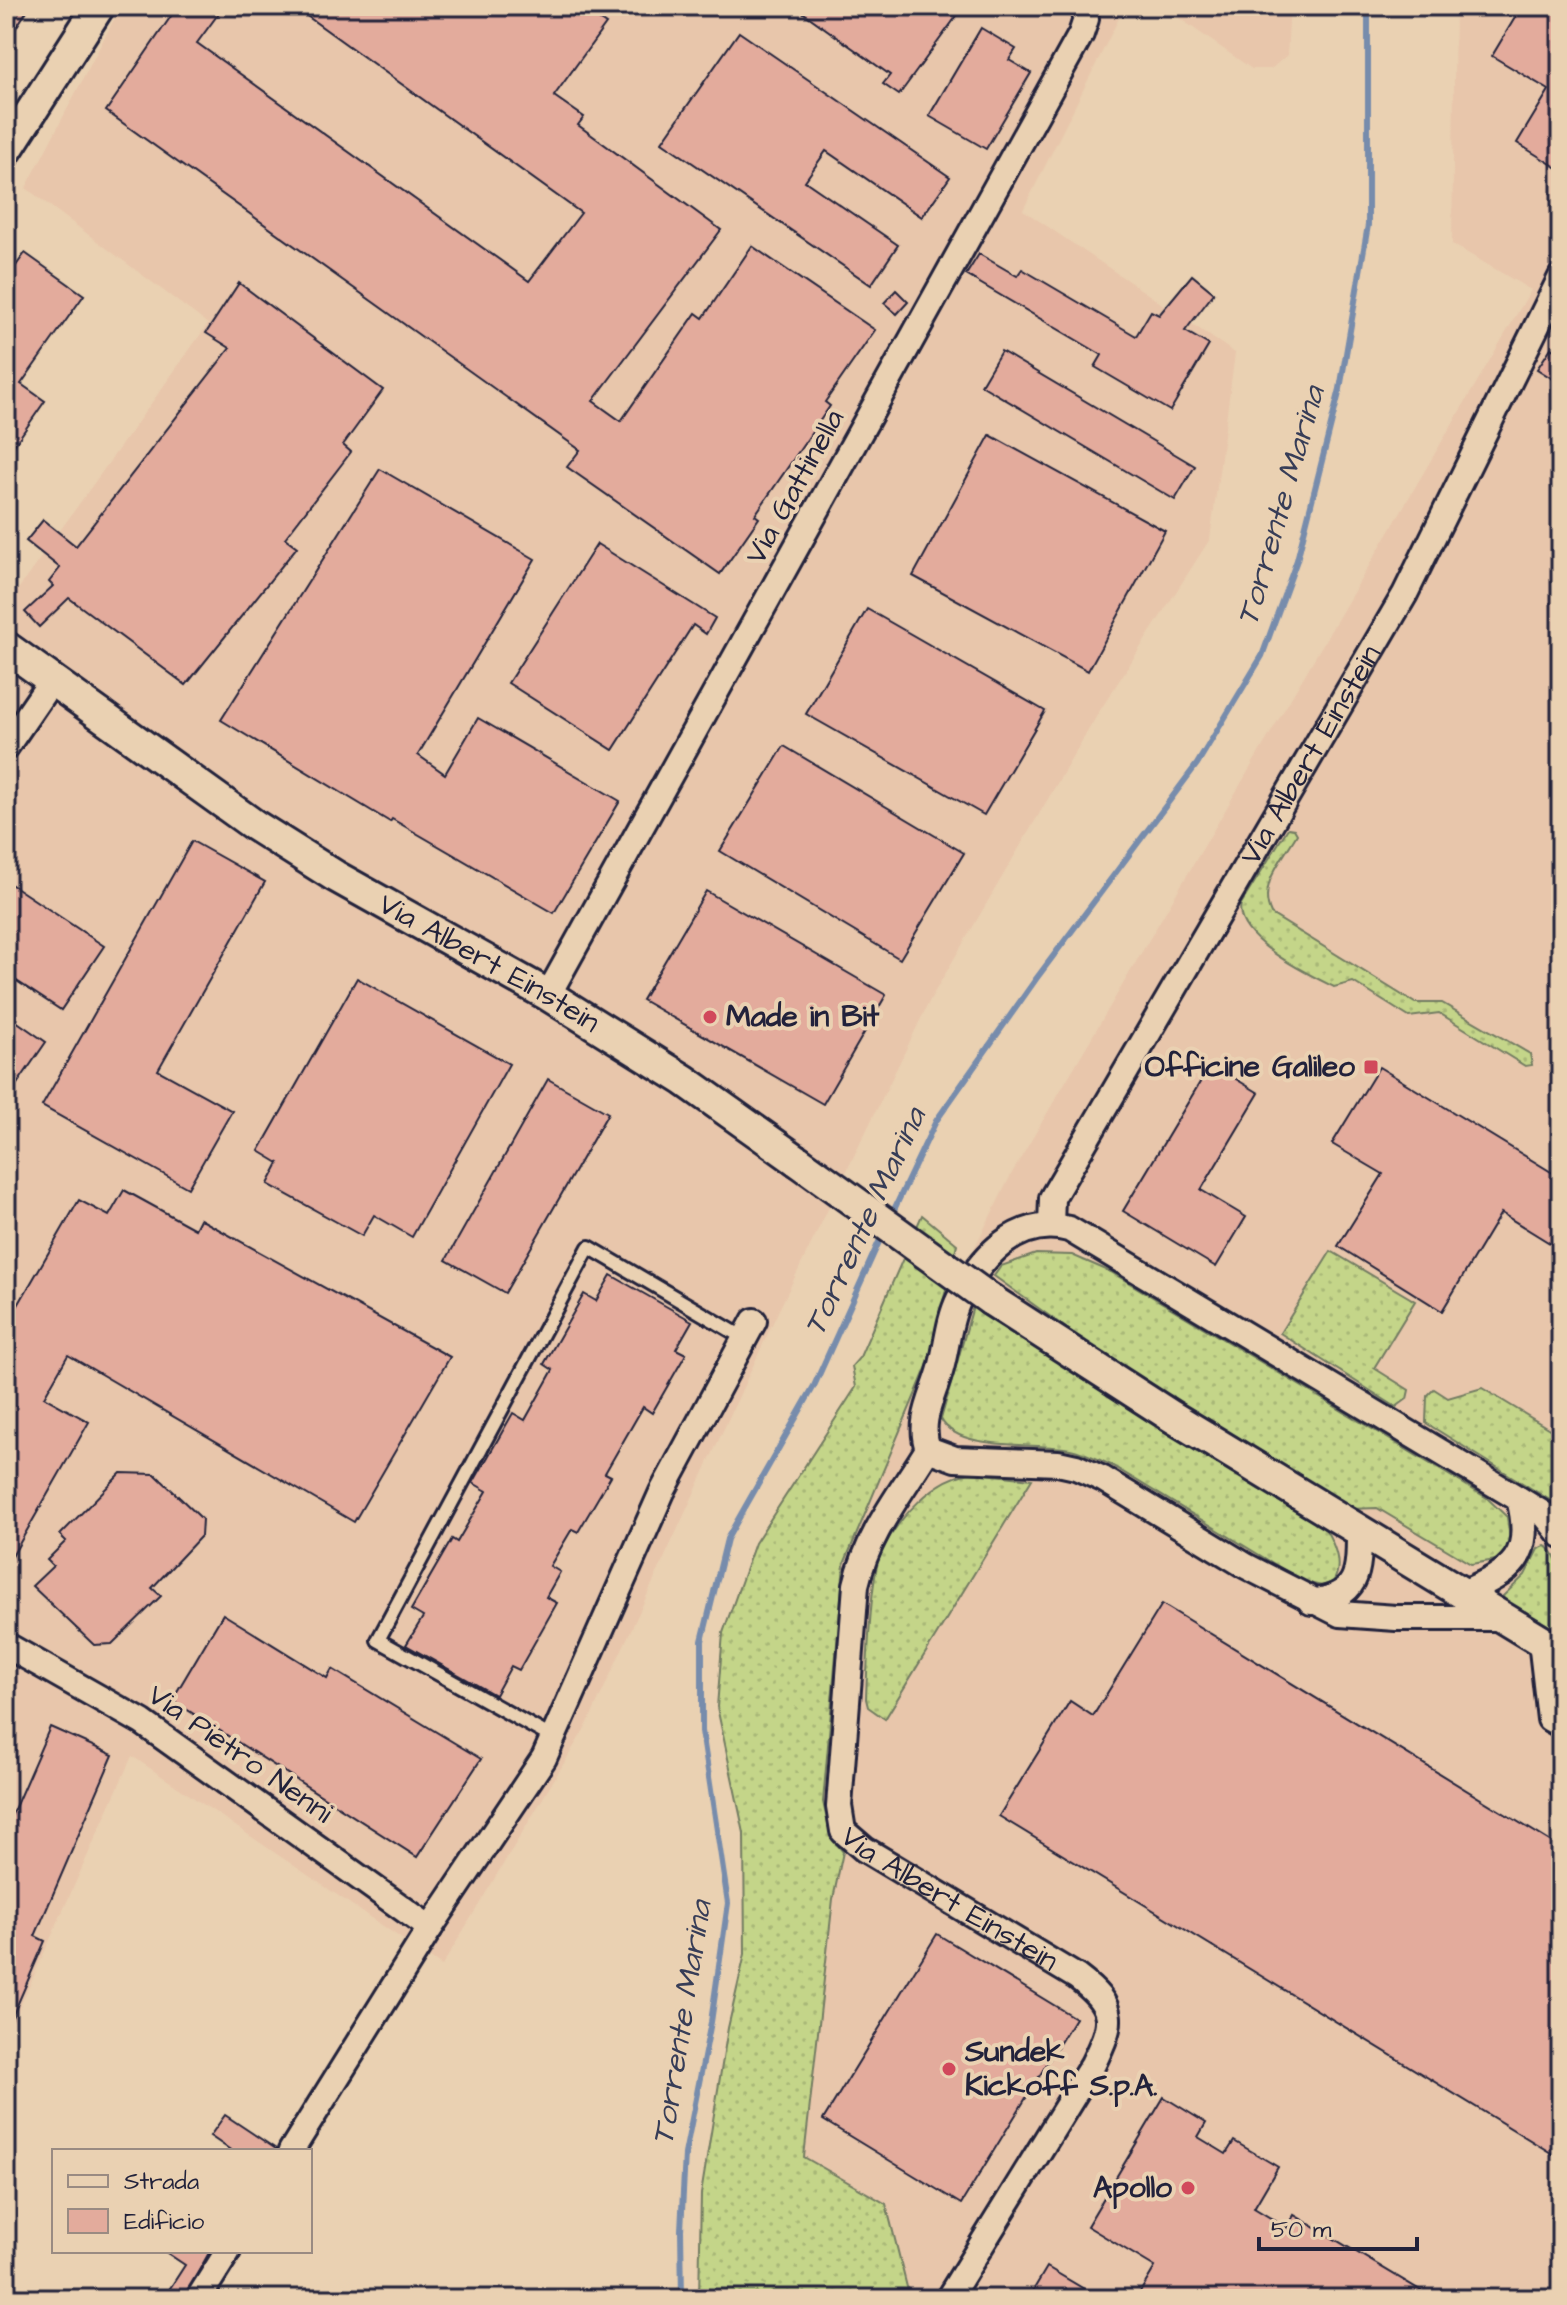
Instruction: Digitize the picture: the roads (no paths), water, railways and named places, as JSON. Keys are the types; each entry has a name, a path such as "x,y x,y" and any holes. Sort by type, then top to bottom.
{"street":[{"path":"6,151 99,6"},
{"name":"Via Gattinella","path":"548,995 1081,34 1086,19 1084,6"},
{"name":"Via Albert Einstein","path":"1051,1225 1052,1198 1405,594 1561,277"},
{"name":"Via Albert Einstein","path":"6,647 254,825 335,876 548,995 684,1080 991,1300 1359,1531 1551,1647 1553,1684 1550,1719 1561,1725"},
{"path":"6,747 52,680"},
{"path":"1504,1618 1351,1616 1311,1602 1103,1479 1076,1467 1058,1463 955,1459 928,1449 922,1434 958,1300 985,1259 1003,1242 1023,1230 1051,1225 1087,1237 1545,1515 1561,1535"},
{"path":"292,2149 430,1928 544,1758 662,1492 749,1329"},
{"name":"Via Albert Einstein","path":"928,1449 871,1538 856,1585 839,1806 843,1831 864,1849 1077,1977 1098,1993 1109,2011 1108,2032 1093,2064 948,2299"},
{"path":"1462,1593 1506,1571 1523,1550 1524,1518 1519,1499"},
{"path":"1311,1602 1330,1599 1350,1587 1359,1557 1359,1531"},
{"name":"Via Pietro Nenni","path":"6,1645 142,1722 430,1928"},
{"path":"198,2299 227,2253"}],"lane":[{"path":"553,1738 378,1640 589,1247 749,1329"}],"waterway":[{"name":"Torrente Marina","path":"891,1216 936,1121 1036,979 1197,764 1262,656 1297,560 1340,389 1368,225 1368,6"},
{"name":"Torrente Marina","path":"682,2299 681,2230 685,2154 711,2022 728,1903 702,1731 702,1641 727,1539 814,1386 883,1233"}],"place":[{"name":"Made in Bit","path":"710,1017"},
{"name":"Officine Galileo","path":"1371,1067"},
{"name":"Sundek Kickoff S.p.A.","path":"949,2069"},
{"name":"Apollo","path":"1188,2188"}]}
